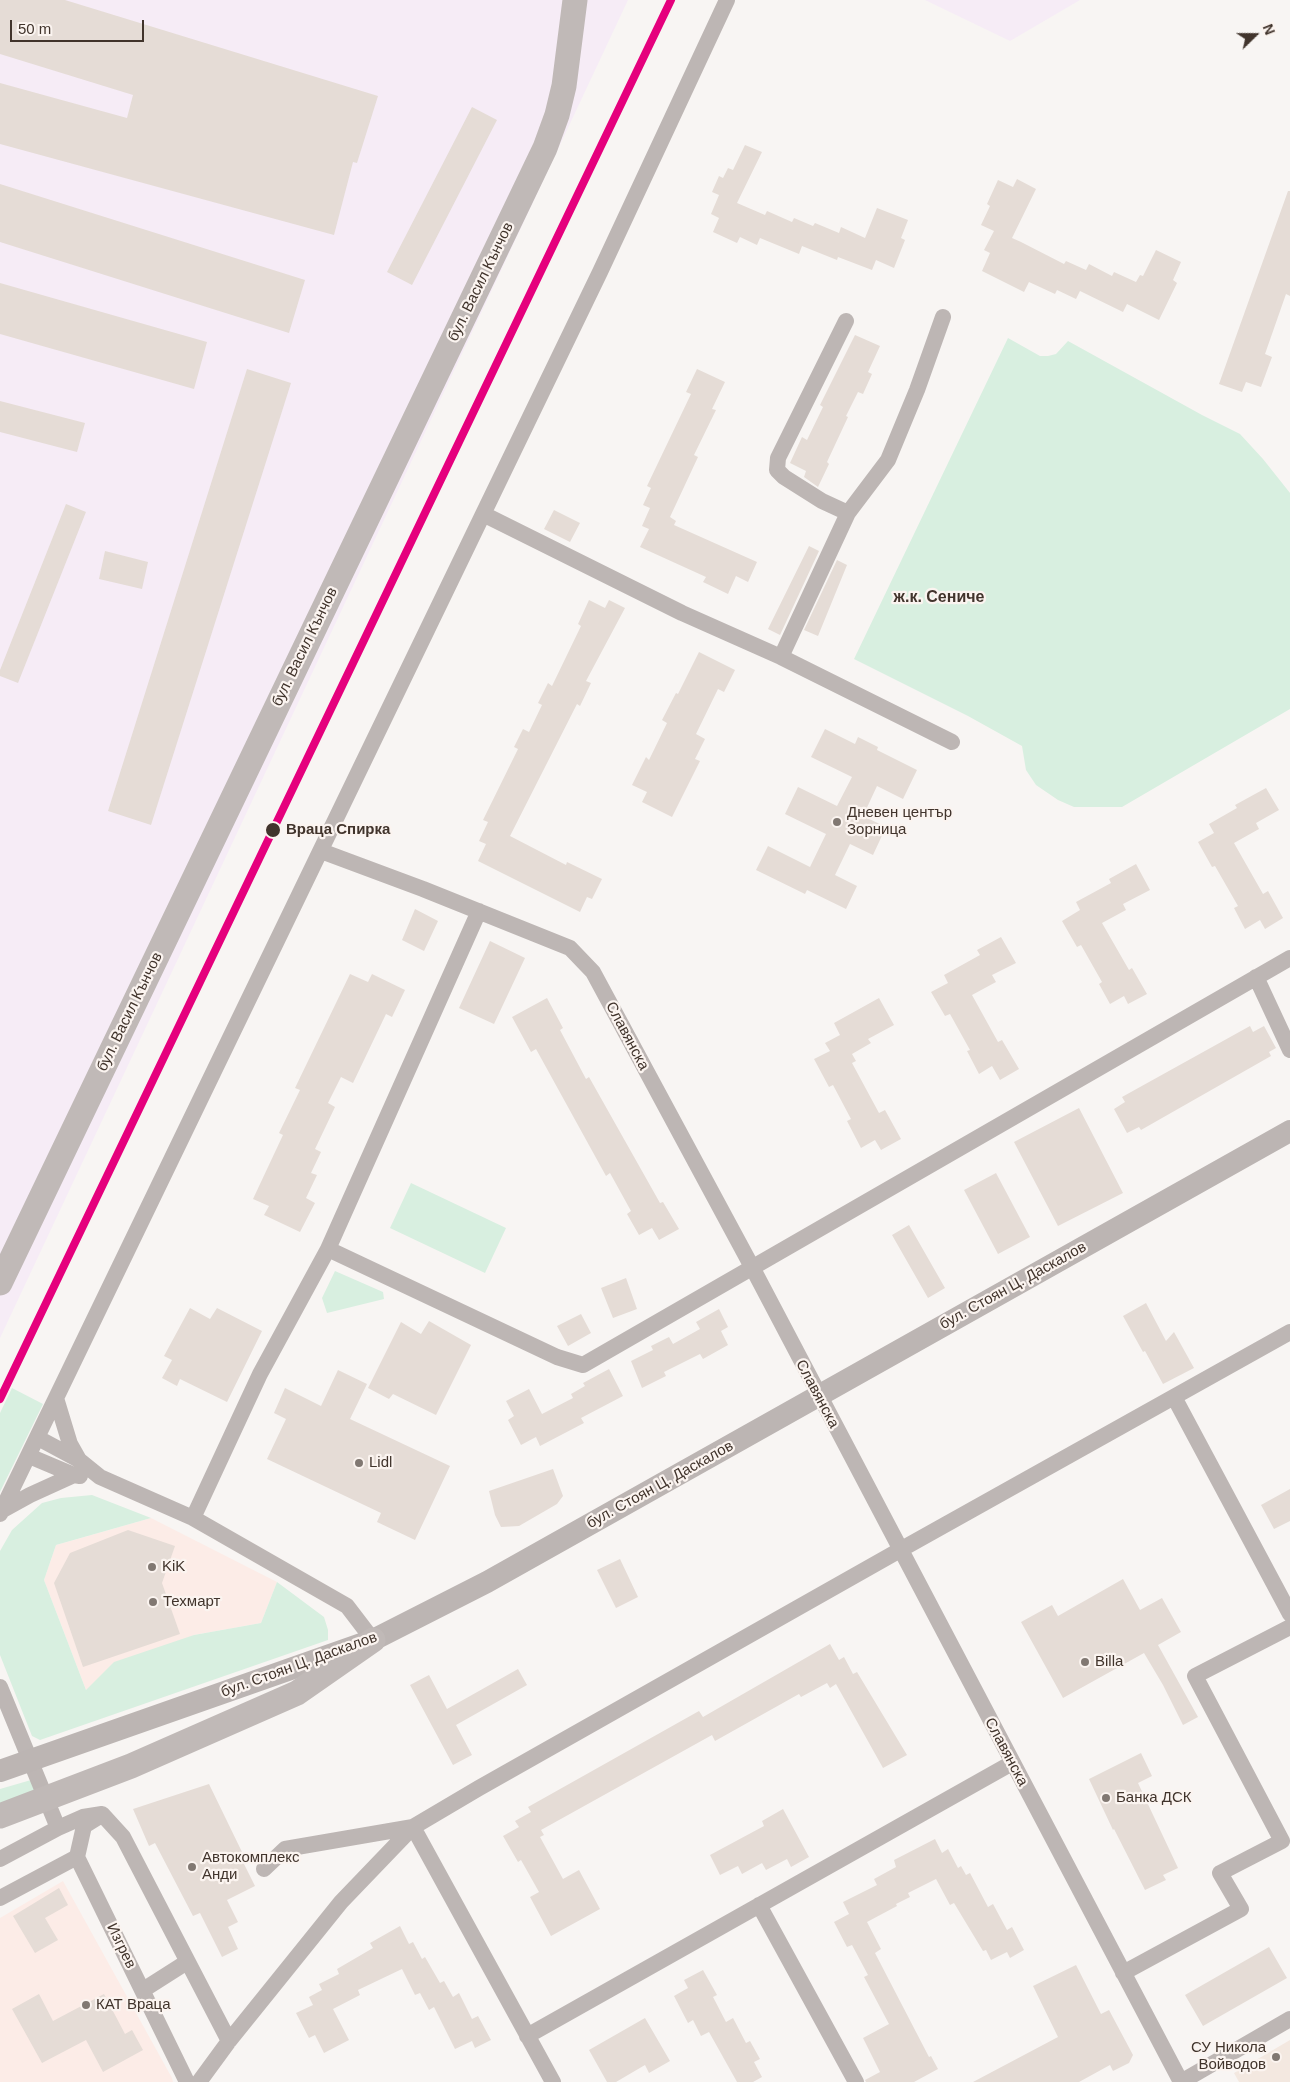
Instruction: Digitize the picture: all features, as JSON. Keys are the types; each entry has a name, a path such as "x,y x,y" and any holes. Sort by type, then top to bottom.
{"main road":[{"name":"бул. Васил Кънчов","path":"0,1283 545,148 557,115 564,86 574,0"},
{"path":"0,1816 132,1766 297,1693 373,1640"}],"street":[{"path":"1,1513 483,514 727,0"},
{"path":"781,657 848,514 888,460 917,390 943,317"},
{"path":"846,321 778,458 777,470 784,477 813,496 848,514"},
{"path":"483,514 682,612 781,657 952,742"},
{"name":"Славянска","path":"321,851 570,948 593,972 752,1267 1181,2082"},
{"path":"193,1518 260,1374 328,1248 479,911"},
{"path":"328,1248 557,1357 583,1365 1290,958"},
{"path":"1256,977 1290,1050"},
{"name":"бул. Стоян Ц. Даскалов","path":"0,1771 373,1640 487,1582 1290,1131"},
{"path":"199,2082 229,2041 341,1902 413,1828 496,1778 1290,1332"},
{"path":"1174,1397 1290,1614"},
{"path":"56,1398 77,1468"},
{"path":"38,1438 77,1468"},
{"path":"29,1456 77,1468 193,1518 347,1606 373,1640"},
{"path":"1,1513 30,1494 77,1468"},
{"path":"1123,1973 1241,1909 1220,1874 1282,1841 1195,1676 1290,1627"},
{"path":"0,1687 58,1828"},
{"path":"527,2036 1012,1763"},
{"path":"102,1814 123,1837 229,2041"},
{"path":"0,1859 58,1828 83,1817 102,1814"},
{"path":"0,1898 77,1857 84,1826 102,1814"},
{"path":"264,1869 285,1849 413,1828"},
{"path":"413,1828 553,2082"},
{"name":"Изгрев","path":"77,1857 187,2082"},
{"path":"759,1905 856,2082"},
{"path":"143,1990 187,1962"},
{"path":"1181,2082 1290,2019"}],"shaded area":[{"path":"0,0 628,0 0,1338"},
{"path":"925,0 1080,0 1010,41"},
{"path":"151,1518 277,1582 261,1623 194,1635 86,1690 44,1580 56,1545"},
{"path":"63,1881 173,2082 0,2082 0,1918"},
{"name":"СУ Никола Войводов","path":"1290,2040 1290,2082 1239,2082 1234,2073"}],"green space":[{"path":"1008,338 1040,356 1056,354 1068,341 1240,434 1290,493 1290,709 1122,807 1074,807 1058,800 1036,785 1026,770 1022,746 968,716 854,659"},
{"path":"411,1183 506,1228 485,1273 390,1228"},
{"path":"335,1271 383,1292 384,1299 327,1313 322,1298"},
{"path":"12,1388 43,1404 0,1492 0,1413"},
{"path":"92,1495 151,1518 56,1545 44,1580 86,1690 114,1662 194,1635 261,1623 277,1582 324,1617 328,1630 328,1640 40,1740 32,1736 0,1655 0,1551 12,1530 42,1503 61,1498"},
{"path":"31,1780 36,1793 0,1808 0,1789"}],"building":[{"path":"0,0 65,0 378,96 357,163 353,162 334,235 0,144 0,83 127,118 133,95 0,54"},
{"path":"472,107 497,120 412,285 387,272"},
{"path":"745,145 762,152 737,203 765,215 767,211 792,222 794,218 813,226 815,223 839,233 841,227 865,238 877,208 908,220 901,238 905,240 894,268 876,260 872,270 838,257 837,260 802,246 799,254 760,238 757,245 740,237 737,243 713,232 719,218 711,214 719,195 712,192 719,176 723,178 728,168 733,170"},
{"path":"1017,179 1036,189 1012,238 1064,264 1066,261 1086,270 1089,264 1112,276 1114,272 1136,282 1140,275 1143,276 1156,250 1181,262 1173,280 1177,283 1159,320 1127,304 1123,312 1080,291 1076,299 1057,290 1055,294 1029,282 1024,292 982,271 990,253 984,250 994,231 981,225 990,206 987,204 998,180 1013,187"},
{"path":"0,184 305,280 289,333 0,242"},
{"path":"1288,191 1290,191 1290,296 1286,294 1265,354 1272,357 1261,387 1246,382 1242,392 1219,384"},
{"path":"0,283 207,342 194,389 0,334"},
{"path":"855,335 880,346 868,372 872,374 863,394 858,392 846,416 848,417 827,462 829,464 818,487 804,477 806,471 790,463 802,437 807,440 823,407 820,405"},
{"path":"247,369 291,383 151,825 108,811"},
{"path":"697,369 725,382 712,409 716,410 694,455 698,457 670,517 676,521 674,525 757,562 748,582 736,576 728,594 703,582 706,577 640,547 649,529 642,526 650,508 643,505 651,488 647,486 691,394 686,392"},
{"path":"0,401 85,423 77,452 0,432"},
{"path":"66,504 86,512 18,683 0,676 0,670"},
{"path":"554,510 580,523 570,542 544,529"},
{"path":"809,546 819,551 780,635 768,629"},
{"path":"105,551 148,562 142,589 99,579"},
{"path":"837,560 847,565 818,636 804,630"},
{"path":"589,600 605,608 609,600 625,608 586,681 591,683 580,706 577,704 510,836 566,865 567,862 602,879 592,899 587,897 580,912 478,861 486,844 479,841 488,822 483,820 518,749 514,747 523,729 529,732 542,705 538,703 548,683 552,686 581,626 578,624"},
{"path":"699,652 735,670 724,692 718,689 696,734 705,739 695,759 700,761 672,817 642,802 647,792 632,785 646,757 649,760 667,723 662,720 676,693 678,694"},
{"name":"Дневен център Зорница","path":"825,729 855,744 858,737 878,747 877,750 917,770 903,799 877,786 863,816 886,827 873,855 850,844 835,875 857,886 846,909 807,890 805,894 756,870 768,846 810,867 826,834 785,814 798,787 837,806 852,777 811,757"},
{"path":"1266,788 1279,810 1256,823 1259,829 1234,843 1263,894 1268,891 1283,918 1265,929 1260,920 1245,929 1234,908 1238,906 1215,866 1212,867 1198,842 1214,833 1209,824 1237,808 1235,805"},
{"path":"1136,864 1150,890 1123,904 1126,910 1102,923 1129,970 1132,968 1147,994 1128,1004 1124,996 1110,1004 1099,984 1102,982 1081,945 1077,947 1062,921 1080,910 1076,902 1111,883 1109,879"},
{"path":"415,909 438,921 424,951 402,940"},
{"path":"1001,937 1016,963 992,975 996,982 972,995 998,1042 1002,1040 1019,1069 1000,1080 992,1066 979,1074 967,1051 970,1050 950,1014 945,1016 931,992 948,983 944,975 980,955 977,950"},
{"path":"490,941 525,958 494,1024 459,1008"},
{"path":"350,974 368,982 372,974 405,990 392,1017 386,1014 353,1083 341,1077 328,1103 335,1107 315,1149 321,1152 311,1173 317,1175 306,1198 315,1203 300,1232 264,1215 269,1206 253,1199 283,1135 279,1133 300,1090 295,1088"},
{"path":"547,998 563,1028 560,1030 586,1079 589,1077 660,1203 663,1202 679,1229 659,1240 652,1228 639,1235 627,1214 631,1211 610,1173 606,1176 536,1049 531,1052 512,1017"},
{"path":"879,998 894,1025 868,1039 871,1043 852,1054 856,1061 852,1063 879,1113 885,1110 901,1139 881,1150 875,1140 861,1148 847,1121 851,1119 833,1085 829,1087 814,1059 830,1051 825,1043 840,1035 834,1023"},
{"path":"1250,1026 1253,1032 1264,1026 1276,1048 1269,1052 1271,1056 1141,1130 1139,1127 1127,1133 1114,1109 1125,1102 1122,1097"},
{"path":"1079,1108 1123,1193 1058,1226 1014,1142"},
{"path":"996,1173 1030,1237 998,1254 964,1190"},
{"path":"909,1225 945,1288 928,1298 892,1235"},
{"path":"626,1278 637,1309 613,1318 601,1288"},
{"path":"1146,1303 1166,1341 1174,1332 1194,1368 1163,1384 1123,1316"},
{"path":"190,1308 210,1319 217,1308 262,1331 227,1402 180,1379 177,1386 162,1378 172,1360 164,1356"},
{"path":"719,1309 728,1327 721,1331 728,1345 703,1359 700,1354 664,1372 666,1376 642,1388 631,1361 653,1350 651,1346 669,1337 673,1344 700,1329 696,1322"},
{"path":"581,1314 591,1333 568,1346 557,1326"},
{"path":"429,1321 471,1345 436,1415 393,1394 389,1399 368,1388 401,1322 421,1334"},
{"path":"609,1369 623,1396 581,1418 584,1423 540,1446 536,1437 521,1445 508,1420 514,1416 506,1401 529,1389 542,1414 573,1398 571,1394 585,1386 583,1383"},
{"name":"Lidl","path":"338,1370 367,1384 350,1419 450,1466 415,1540 377,1522 381,1513 267,1459 286,1419 274,1413 285,1388 321,1406"},
{"path":"553,1469 563,1496 557,1504 519,1526 501,1527 495,1515 489,1491"},
{"path":"1290,1489 1290,1521 1274,1529 1261,1505"},
{"path":"128,1530 175,1546 162,1583 180,1634 83,1667 54,1583 70,1553"},
{"path":"620,1559 638,1597 616,1608 597,1570"},
{"name":"Billa","path":"1123,1579 1140,1610 1162,1598 1181,1632 1158,1645 1198,1717 1183,1725 1144,1653 1063,1698 1021,1622 1052,1605 1058,1616"},
{"path":"830,1644 839,1660 844,1657 853,1674 857,1672 907,1755 883,1768 836,1684 830,1688 827,1683 801,1697 799,1694 715,1741 712,1735 541,1830 544,1835 540,1837 563,1879 579,1870 600,1909 551,1936 530,1897 539,1892 521,1860 518,1862 503,1836 519,1827 515,1821 531,1812 528,1807 699,1711 703,1717"},
{"path":"518,1669 527,1685 456,1725 472,1755 453,1765 410,1685 429,1675 447,1709"},
{"path":"1141,1753 1152,1776 1138,1783 1178,1868 1163,1875 1166,1880 1145,1890 1113,1830 1089,1779"},
{"path":"209,1784 242,1852 239,1854 255,1886 227,1900 238,1922 228,1927 238,1949 222,1957 200,1913 193,1916 155,1843 149,1846 133,1809"},
{"path":"783,1809 809,1857 791,1867 787,1859 766,1870 762,1863 742,1874 738,1866 720,1875 710,1855 764,1826 762,1821"},
{"path":"935,1839 942,1853 948,1849 958,1868 961,1866 966,1875 970,1873 988,1907 993,1904 1007,1930 1012,1927 1024,1950 1010,1958 1007,1952 991,1960 986,1950 983,1951 954,1903 950,1905 936,1879 908,1893 910,1897 867,1922 881,1949 875,1953 929,2057 931,2056 938,2069 914,2082 866,2082 865,2080 880,2072 863,2038 889,2024 864,1977 868,1975 852,1945 847,1947 834,1922 849,1914 843,1902 877,1885 874,1879 896,1867 894,1860"},
{"path":"59,1888 68,1905 45,1918 58,1940 35,1953 13,1916"},
{"path":"400,1926 409,1944 413,1942 422,1959 425,1957 440,1983 444,1981 453,1997 459,1993 472,2019 478,2016 491,2040 475,2048 472,2041 455,2049 434,2007 429,2010 420,1993 415,1995 402,1969 358,1990 360,1995 333,2009 349,2040 324,2053 315,2035 309,2038 296,2013 313,2005 309,1997 322,1990 319,1984 339,1974 337,1969 373,1948 370,1943"},
{"path":"1269,1947 1287,1978 1203,2026 1185,1995"},
{"path":"1076,1965 1101,2014 1109,2010 1133,2055 1129,2063 1113,2071 1110,2065 1079,2082 973,2082 1058,2037 1033,1986"},
{"path":"703,1970 717,1995 713,1997 726,2022 733,2018 746,2043 750,2041 760,2059 754,2062 762,2077 753,2082 737,2082 709,2032 701,2036 693,2020 688,2023 674,1996 688,1988 684,1980"},
{"path":"39,1994 53,2021 104,1994 125,2034 132,2030 143,2050 103,2072 86,2040 42,2063 12,2009"},
{"path":"645,2018 670,2061 649,2073 645,2065 616,2082 607,2082 589,2050"}],"transit line":[{"path":"0,1399 671,0"}],"place":[{"name":"Дневен център Зорница","path":"837,822"},
{"name":"Враца Спирка","path":"273,830"},
{"name":"Lidl","path":"359,1463"},
{"name":"KiK","path":"152,1567"},
{"name":"Техмарт","path":"153,1602"},
{"name":"Billa","path":"1085,1662"},
{"name":"Банка ДСК","path":"1106,1798"},
{"name":"Автокомплекс Анди","path":"192,1867"},
{"name":"КАТ Враца","path":"86,2005"},
{"name":"СУ Никола Войводов","path":"1276,2057"}],"district":[{"name":"ж.к. Сениче","path":"939,598"}]}
